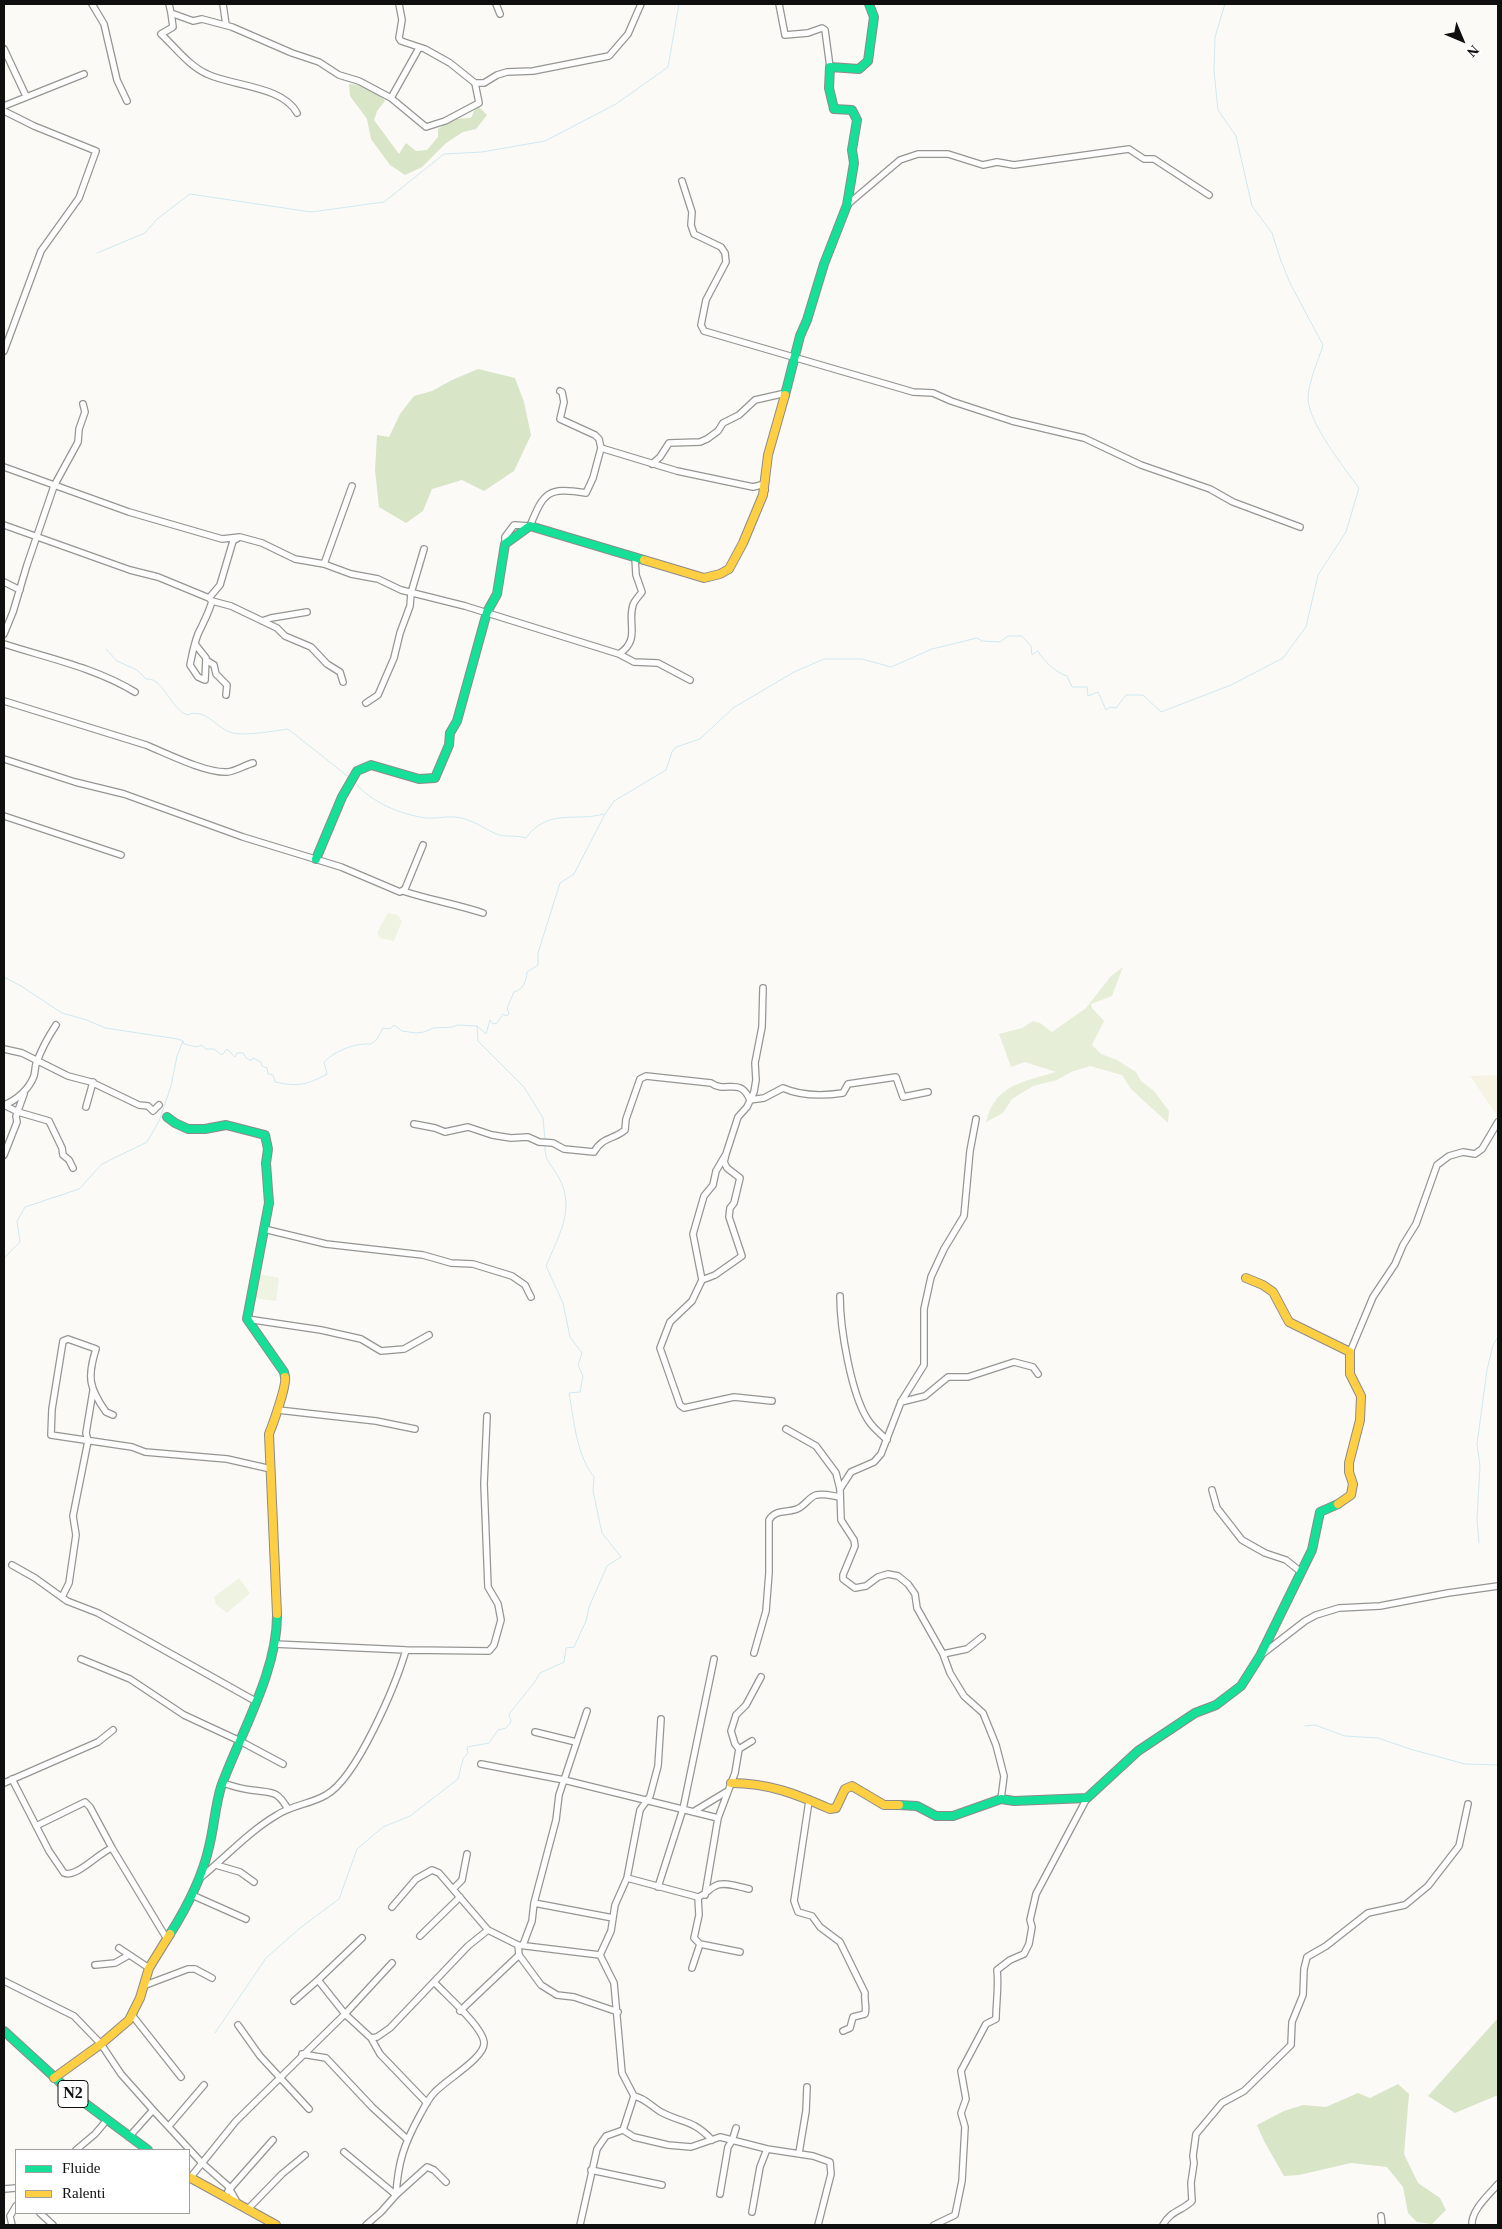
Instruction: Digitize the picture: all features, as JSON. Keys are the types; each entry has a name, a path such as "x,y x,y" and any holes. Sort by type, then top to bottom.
{"main road":[{"path":"316,859 342,797 353,781 357,771 371,765 420,779 435,778 450,745 450,733 456,721 487,612 497,594 504,544 530,526 704,578 718,575 729,568 752,523 765,490 764,471 770,446 775,436 800,336 807,320 824,264 847,205 854,163 852,150 856,138 856,120 852,110 834,109 828,81 830,67 859,69 868,61 874,17 869,4"},
{"path":"54,2078 101,2044 132,2015 149,1968 192,1895 200,1878 209,1848 218,1797 257,1702 277,1631 269,1434 286,1380 284,1372 247,1319 269,1203 266,1163 268,1148 264,1135 222,1125 202,1129 188,1129 172,1123 167,1117"},
{"path":"731,1782 789,1791 830,1809 836,1808 845,1789 852,1786 884,1805 917,1806 936,1816 953,1816 1001,1799 1014,1801 1087,1798 1138,1751 1195,1713 1216,1705 1241,1686 1260,1656 1312,1550 1320,1512 1326,1507 1338,1505 1351,1495 1352,1484 1349,1463 1360,1420 1361,1396 1350,1374 1350,1352 1289,1322 1273,1292 1263,1284 1246,1278"},
{"name":"N2","path":"4,2031 54,2078 106,2121 147,2149"},
{"path":"190,2179 276,2225"}],"street":[{"path":"92,4 104,24 117,80 127,101"},
{"path":"169,4 173,27 161,34 194,67 208,75 260,89 282,99 295,108 297,113"},
{"path":"223,4 226,25"},
{"path":"400,4 402,20 399,38 425,49 450,63 475,83 484,83 497,75 507,72 533,71 609,56 628,34 641,4"},
{"path":"496,4 500,14"},
{"path":"779,4 785,35 808,33 822,28 825,30 830,67"},
{"path":"171,13 193,21 202,19 226,25 292,53 319,62 339,75 359,81 391,98 426,127 445,121 479,103 475,83"},
{"path":"391,98 419,48"},
{"path":"4,49 26,96"},
{"path":"4,106 84,74"},
{"path":"4,111 96,152 79,198 41,251 4,351"},
{"path":"847,205 900,160 918,154 948,154 983,165 997,162 1014,165 1129,150 1144,159 1154,160 1209,195"},
{"path":"682,181 692,212 691,225 694,234 721,247 725,253 726,262 706,300 701,325 704,331 913,392 933,393 951,401 1012,421 1084,438 1142,465 1210,489 1233,502 1300,527"},
{"path":"530,526 540,502 550,492 568,490 586,493 593,478 601,448 599,439 594,435 560,419 564,402 562,392 560,391"},
{"path":"652,464 660,457 669,443 700,442 718,431 723,422 739,415 755,400 786,393"},
{"path":"4,634 54,486 78,442 79,429 85,412 83,404"},
{"path":"601,448 652,464 753,487 762,485 765,490"},
{"path":"4,467 129,512 222,539 240,537 262,543 295,559 324,564 351,574 378,579 411,592 487,612 619,654 634,662 658,663 690,680"},
{"path":"324,564 352,486"},
{"path":"4,525 130,570 158,577 211,600 231,606 277,628 295,642 311,647 326,664 340,672 343,682"},
{"path":"206,660 205,680 198,677 191,669 190,665 195,644 211,600 220,585 233,541 240,537"},
{"path":"366,703 378,695 394,658 400,633 410,606 411,592 424,549"},
{"path":"619,654 627,648 632,638 633,604 642,592 636,575 635,557"},
{"path":"4,582 20,590"},
{"path":"262,621 308,612"},
{"path":"4,644 104,677 120,683 135,692"},
{"path":"195,644 206,660 214,665 216,674 227,685 226,696"},
{"path":"4,701 146,745 168,756 214,770 229,772 253,763"},
{"path":"4,759 63,779 124,794 243,837 316,859 395,890 483,913"},
{"path":"4,816 121,855"},
{"path":"403,891 423,845"},
{"path":"702,1280 715,1275 742,1256 729,1217 740,1178 724,1162 738,1117 750,1100 756,1080 755,1063 762,1027 763,988"},
{"path":"4,1105 16,1101 26,1089 34,1075 37,1061 56,1025"},
{"path":"4,1049 22,1053 68,1076 92,1082 139,1105 148,1106 153,1111 159,1105"},
{"path":"414,1124 445,1132 468,1127 492,1135 511,1138 528,1137 540,1142 553,1143 564,1148 594,1152 609,1137 625,1130 626,1119 640,1079 646,1076 711,1083 716,1087 738,1086 746,1091 750,1100"},
{"path":"750,1100 764,1098 783,1088 790,1091 826,1095 843,1092 848,1084 896,1077 903,1097 928,1092"},
{"path":"86,1107 92,1082"},
{"path":"4,1155 17,1122 18,1112 26,1089"},
{"path":"4,1105 18,1112 49,1121 62,1148 63,1155 69,1160 72,1168"},
{"path":"840,1489 851,1472 874,1462 881,1454 901,1402 924,1365 924,1308 931,1277 944,1249 964,1216 968,1192 970,1150 976,1119"},
{"path":"1350,1352 1373,1297 1395,1264 1403,1245 1416,1224 1437,1165 1450,1156 1463,1152 1475,1154 1482,1149 1498,1122"},
{"path":"726,1154 716,1171 713,1185 704,1196 693,1234 702,1280 692,1301 670,1322 660,1348 680,1405 684,1408 734,1397 772,1401"},
{"path":"264,1229 326,1244 422,1255 450,1263 473,1264 512,1276 525,1285 531,1297"},
{"path":"840,1296 845,1344 858,1399 868,1421 887,1440"},
{"path":"247,1319 361,1339 381,1351 404,1349 429,1335"},
{"path":"113,1415 106,1412 90,1386 90,1373 96,1349 68,1339 63,1341 52,1409 51,1435 132,1447 145,1452 227,1459 271,1469"},
{"path":"901,1402 926,1396 948,1377 968,1377 1014,1362 1033,1367 1038,1374"},
{"path":"62,1597 69,1584 76,1535 73,1516 88,1441 86,1433 93,1391"},
{"path":"278,1410 376,1421 415,1429"},
{"path":"274,1644 406,1650 489,1651 494,1645 501,1620 498,1604 488,1587 484,1484 487,1416"},
{"path":"786,1429 816,1446 825,1455 836,1473 840,1489 841,1520 854,1540 855,1546 843,1575 844,1579 855,1588 866,1586 878,1577 888,1574 898,1576 908,1584 915,1594 917,1608 943,1654 950,1673 964,1696 983,1713 996,1745 1004,1776 1001,1799"},
{"path":"1212,1490 1217,1508 1242,1540 1266,1553 1286,1560 1301,1572"},
{"path":"754,1653 766,1611 769,1573 769,1520 782,1511 795,1510 814,1496 824,1494 840,1498"},
{"path":"12,1565 62,1597 98,1613 257,1702"},
{"path":"1260,1656 1305,1621 1316,1615 1339,1608 1380,1606 1498,1586"},
{"path":"943,1654 967,1649 982,1638"},
{"path":"200,1878 246,1836 288,1809 327,1795 351,1768 385,1706 398,1680 406,1650"},
{"path":"81,1659 130,1679 184,1715 240,1741 283,1764"},
{"path":"658,1888 683,1809 714,1659"},
{"path":"739,1749 734,1744 731,1730 736,1715 746,1704 761,1676"},
{"path":"460,2010 519,1955 521,1945 532,1921 534,1903 556,1820 559,1795 587,1711"},
{"path":"600,1955 608,1940 615,1905 627,1878 640,1810 650,1796 658,1766 661,1719"},
{"path":"4,1783 98,1742 113,1730"},
{"path":"535,1732 576,1742"},
{"path":"739,1749 752,1742"},
{"path":"705,1895 718,1818 726,1792 735,1773 739,1749"},
{"path":"481,1764 564,1780 718,1818"},
{"path":"12,1779 56,1863 64,1873 68,1874 84,1867 100,1853 112,1848"},
{"path":"223,1783 251,1790 271,1791 281,1796 288,1809"},
{"path":"693,1812 726,1792"},
{"path":"934,2225 955,2215 962,2181 966,2127 961,2114 966,2099 961,2071 986,2024 996,2019 997,1970 1010,1960 1024,1954 1029,1944 1032,1927 1030,1920 1036,1894 1087,1798"},
{"path":"809,1801 794,1901 798,1912 812,1916 820,1928 840,1942 865,1993 864,2000 867,2009 865,2014 853,2017 850,2028 843,2032"},
{"path":"36,1826 85,1802 90,1806 112,1848 167,1939"},
{"path":"1163,2225 1167,2217 1173,2212 1184,2209 1192,2201 1191,2183 1196,2134 1222,2103 1244,2091 1291,2045 1292,2022 1304,1995 1304,1969 1307,1958 1326,1946 1368,1913 1405,1905 1428,1886 1459,1846 1468,1804"},
{"path":"453,1890 462,1880 467,1854"},
{"path":"216,1865 240,1872 254,1882"},
{"path":"392,1907 416,1879 432,1870 439,1873 488,1930 521,1945 600,1955"},
{"path":"627,1878 698,1898 722,1883 749,1889"},
{"path":"192,1895 246,1919"},
{"path":"420,1936 460,1897"},
{"path":"698,1898 699,1915 694,1938 700,1944 740,1952"},
{"path":"534,1903 613,1918"},
{"path":"371,2038 378,2038 390,2028 468,1946 488,1930"},
{"path":"294,2001 362,1938"},
{"path":"692,1968 700,1944"},
{"path":"119,1948 149,1968"},
{"path":"95,1965 115,1963 129,1955"},
{"path":"519,1955 541,1985 557,1995 574,1997 618,2012"},
{"path":"600,1955 614,1983 622,2073 634,2096 624,2130"},
{"path":"190,2177 236,2121 281,2078 302,2054 345,2014 392,1963"},
{"path":"144,1986 188,1969 195,1969 212,1978"},
{"path":"318,1980 345,2014 371,2038 380,2054 427,2103"},
{"path":"4,1981 74,2016 101,2044 121,2074 189,2149"},
{"path":"396,2195 400,2158 406,2139 427,2103 433,2093 472,2061 482,2050 485,2043 480,2030 434,1982"},
{"path":"132,2015 181,2077"},
{"path":"238,2025 260,2056 309,2109"},
{"path":"302,2054 326,2058 372,2108 406,2139"},
{"path":"168,2126 204,2085"},
{"path":"799,2153 806,2111 807,2087"},
{"path":"634,2096 640,2097 664,2113 690,2121 702,2129 712,2140"},
{"path":"129,2137 153,2110"},
{"path":"77,2149 106,2121"},
{"path":"720,2194 728,2147 736,2128"},
{"path":"624,2130 634,2137 676,2146 690,2147 720,2137 767,2149 799,2153 830,2162 831,2174 818,2225"},
{"path":"580,2225 597,2149 606,2136 624,2130"},
{"path":"223,2197 273,2140"},
{"path":"82,2145 86,2149"},
{"path":"752,2212 760,2167 767,2149"},
{"path":"190,2150 230,2188 239,2206"},
{"path":"344,2152 396,2195"},
{"path":"247,2210 282,2174 305,2155"},
{"path":"366,2225 382,2212 396,2195 427,2167 434,2170 446,2182"},
{"path":"591,2170 662,2185"},
{"path":"1472,2225 1475,2213 1498,2184"},
{"path":"12,2225 10,2216 15,2208"},
{"path":"41,2214 53,2225"},
{"path":"1381,2216 1382,2225"}],"shaded area":[{"path":"1498,1075 1498,1117 1470,1076"}],"green space":[{"path":"349,84 369,88 378,93 385,101 377,111 374,120 399,154 406,143 416,151 427,150 438,137 438,129 452,119 471,118 475,109 479,107 487,115 476,129 463,132 446,143 422,167 405,175 390,165 371,139 367,119 350,96"},
{"path":"478,369 515,378 524,402 531,435 514,471 484,491 462,480 432,489 423,511 406,523 379,507 375,470 377,435 389,437 400,414 414,396 432,391"},
{"path":"388,913 397,915 402,921 394,941 380,938 377,933"},
{"path":"1123,967 1112,996 1091,1004 1092,1008 1104,1021 1092,1045 1101,1054 1117,1060 1136,1072 1141,1081 1154,1091 1169,1111 1168,1123 1131,1089 1122,1075 1090,1066 1071,1072 1057,1080 1033,1086 1012,1099 1003,1113 986,1122 990,1109 996,1100 1012,1086 1056,1072 1025,1062 1011,1067 999,1034 1022,1028 1033,1021 1040,1023 1052,1032 1086,1008 1111,976"},
{"path":"259,1274 279,1278 276,1301 254,1298"},
{"path":"239,1578 250,1593 227,1613 216,1604 214,1597"},
{"path":"1498,2018 1498,2095 1455,2113 1428,2096"},
{"path":"1398,2084 1409,2094 1404,2154 1418,2183 1440,2198 1446,2210 1432,2224 1417,2222 1408,2213 1403,2187 1387,2167 1351,2163 1299,2175 1284,2176 1257,2125 1284,2111 1303,2105 1326,2107 1358,2093 1370,2098"}],"waterway":[{"path":"97,253 145,233 157,219 190,194 311,212 384,202 444,154 482,152 545,141 616,104 668,67 679,4"},
{"path":"4,977 62,1013 87,1020 105,1028 178,1039 183,1041 184,1044 197,1047 201,1045 206,1049 214,1049 222,1055 227,1049 235,1057 237,1053 243,1053 251,1061 253,1058 261,1062 262,1066 267,1068 268,1074 273,1075 275,1082 296,1085 308,1083 327,1074 324,1062 334,1054 346,1048 371,1044 377,1039 383,1028 390,1029 394,1025 402,1031 416,1033 433,1028 457,1025 477,1026 486,1034 490,1020 493,1024 497,1023 503,1014 506,1016 509,1014 507,1008 514,992 524,984 527,972 538,965 538,953 560,883 574,874 605,814 614,801 666,770 672,752 676,747 700,739 733,708 794,672 824,659 862,659 891,667 932,649 977,638 982,641 1000,642 1008,636 1022,636 1031,646 1032,655 1038,651 1051,666 1067,676 1072,687 1087,687 1088,696 1098,692 1106,710 1110,707 1116,708 1126,695 1143,695 1161,712 1231,685 1283,658 1306,627 1318,575 1346,532 1359,488 1336,457 1320,431 1309,407 1309,391 1323,345 1290,283 1272,233 1252,206 1236,136 1218,110 1214,71 1215,37 1225,4"},
{"path":"106,649 117,661 137,670 146,679 157,683 176,706 187,715 200,714 227,731 238,734 288,729 350,778"},
{"path":"355,783 378,802 406,814 426,818 461,818 502,836 526,838 534,829 553,819 604,814"},
{"path":"477,1026 478,1041 524,1087 543,1118 545,1140"},
{"path":"4,1258 20,1242 17,1221 25,1207 79,1189 102,1164 147,1142 159,1121 183,1041"},
{"path":"215,2033 266,1958 300,1928 339,1899 357,1849 383,1827 410,1816 458,1779 463,1759 468,1753 467,1747 489,1743 498,1730 506,1728 511,1722 509,1714 540,1673 564,1662 566,1648 574,1647 607,1566 621,1557 602,1533 593,1491 594,1477 583,1458 574,1425 569,1393 580,1392 583,1376 578,1365 582,1353 570,1337 563,1303 546,1266 560,1234 566,1212 566,1201 564,1189 547,1159 545,1144"},
{"path":"1479,1543 1477,1519 1480,1466 1477,1444 1487,1370 1493,1345 1498,1337"},
{"path":"1305,1726 1315,1725 1345,1736 1378,1738 1465,1764 1498,1765"}],"traffic: fast":[{"path":"785,395 800,336 807,320 824,264 847,205 854,163 852,150 857,120 852,110 834,109 829,88 830,67 859,69 868,61 874,17 869,4"},
{"path":"316,859 342,797 357,771 371,765 419,779 435,778 449,745 450,733 457,721 487,612 497,594 505,544 530,526 644,560"},
{"path":"167,1117 188,1129 205,1129 226,1125 265,1135 268,1149 266,1163 269,1203 247,1319 284,1372 285,1377"},
{"path":"899,1805 917,1806 936,1816 953,1816 1001,1799 1014,1801 1087,1798 1138,1751 1195,1713 1216,1705 1241,1686 1260,1656 1312,1550 1320,1512 1338,1504"},
{"path":"170,1934 188,1903 206,1859 221,1787 265,1680 276,1636 277,1614"},
{"path":"4,2031 74,2095 147,2149"}],"traffic: slow":[{"path":"644,560 704,578 720,574 729,569 743,543 763,495 768,455 785,395"},
{"path":"1246,1278 1263,1285 1273,1292 1289,1322 1350,1352 1350,1374 1361,1396 1360,1420 1349,1463 1349,1472 1353,1484 1351,1495 1338,1504"},
{"path":"277,1614 269,1434 282,1396 285,1377"},
{"path":"731,1783 758,1785 782,1790 830,1809 836,1808 845,1789 852,1786 884,1805 899,1805"},
{"path":"54,2078 101,2044 129,2020 140,1998 149,1968 170,1934"},
{"path":"190,2178 276,2225"}]}
